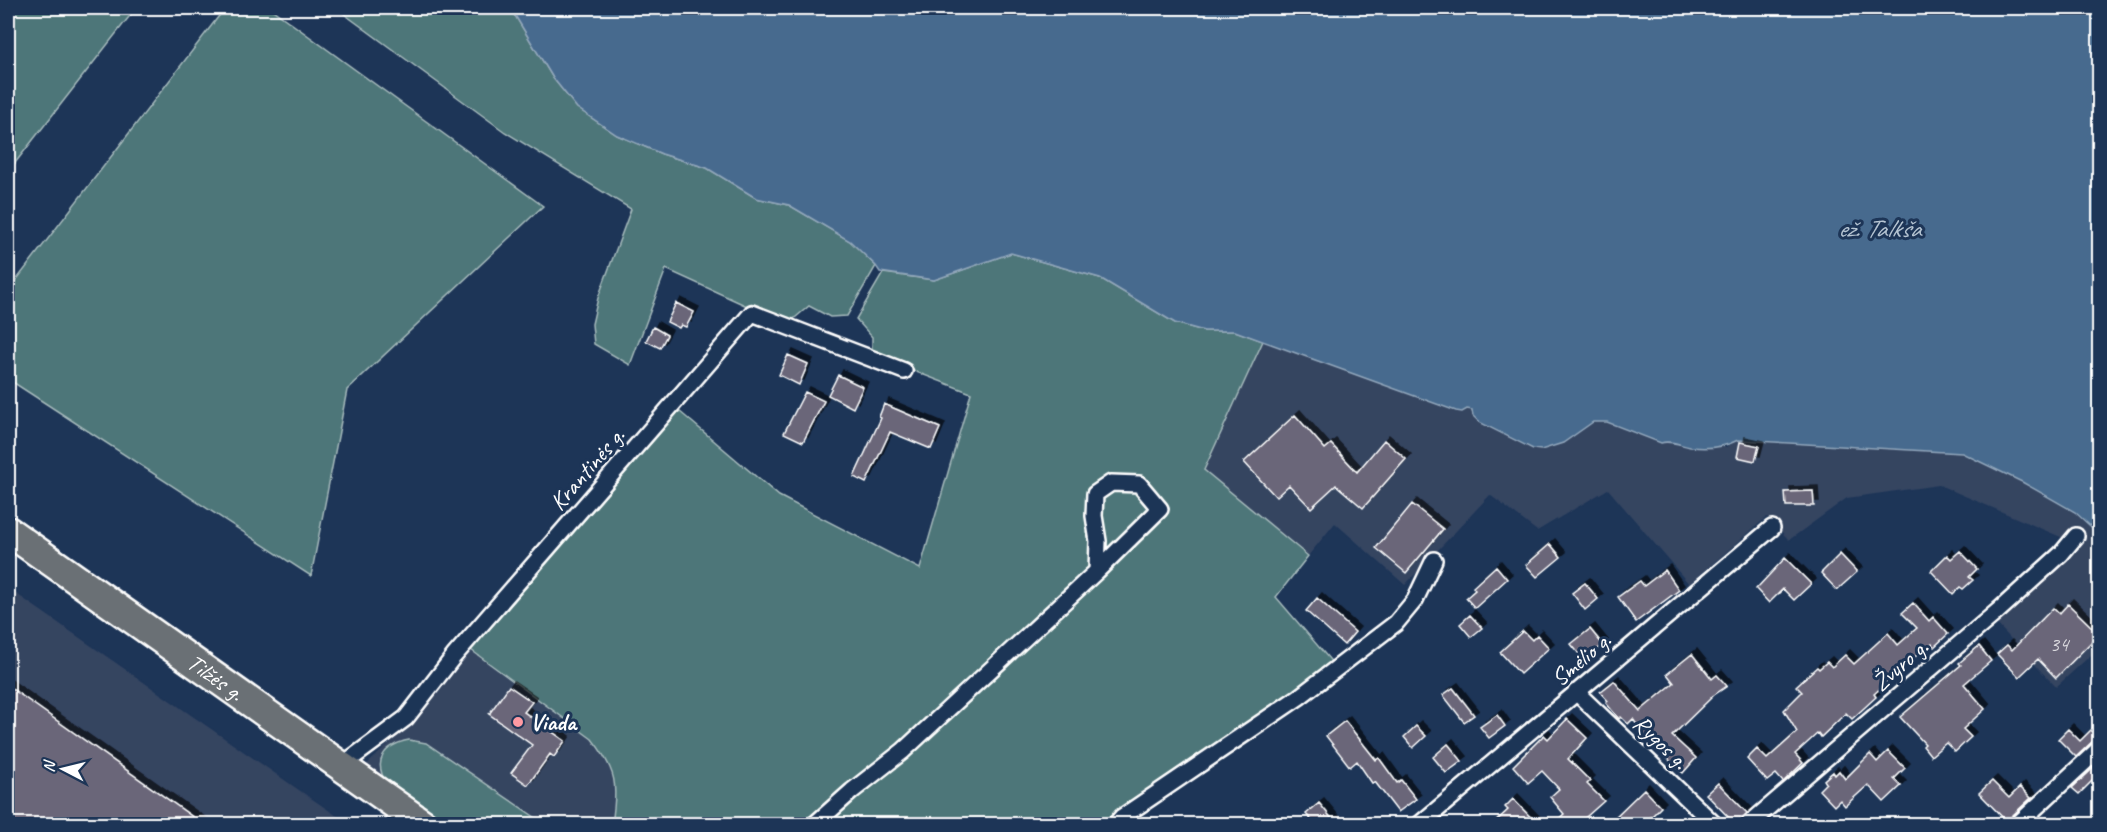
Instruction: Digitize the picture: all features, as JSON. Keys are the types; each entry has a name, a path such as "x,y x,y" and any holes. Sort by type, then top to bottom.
{"highway":[{"name":"Tilžės g.","path":"8,531 423,825"}],"street":[{"name":"Krantinės g.","path":"341,766 406,718 454,656 752,313 904,372"},
{"path":"814,825 852,791 903,751 1097,571 1160,509 1139,484 1111,483 1095,494 1097,571"},
{"name":"Smėlio g.","path":"1420,825 1772,528"},
{"name":"Žvyro g.","path":"1749,825 1998,611 2061,554 2076,536"},
{"path":"1116,825 1122,817 1299,697 1396,623 1414,600 1434,560"},
{"name":"Rygos g.","path":"1576,692 1713,825"},
{"path":"2018,825 2100,748"}],"shaded area":[{"path":"1263,341 1456,411 1472,410 1479,422 1533,449 1541,450 1563,443 1593,422 1607,422 1661,443 1691,447 1726,447 1738,440 1962,453 2022,482 2075,512 2099,534 2099,663 2091,655 2056,687 1994,621 1998,611 2063,538 1939,485 1847,498 1789,540 1767,517 1689,584 1608,489 1537,531 1490,495 1405,585 1335,523 1308,556 1204,470"},
{"path":"8,588 296,788 349,824 8,824"},
{"path":"471,650 592,739 607,758 614,778 616,794 612,824 446,824 363,768 422,713"}],"green space":[{"path":"8,8 136,8 8,172"},
{"path":"225,8 270,8 543,206 347,390 311,576 8,379 8,291"},
{"path":"336,8 507,8 516,17 553,78 577,108 617,135 662,154 707,168 756,198 789,205 850,241 876,266 847,316 830,317 809,306 789,323 666,269 630,365 594,344 592,324 598,298 631,209 505,132"},
{"path":"1011,253 1100,278 1175,323 1204,331 1235,331 1263,341 1204,470 1308,556 1276,597 1336,667 1116,824 612,824 615,799 614,779 607,760 592,739 471,650 679,411 779,496 920,569 971,393 872,355 872,337 856,319 883,273 934,280"},
{"path":"409,740 426,743 545,824 446,824 387,784 383,776 381,761 383,755 393,746"}],"water":[{"name":"ež. Talkša","path":"507,8 2099,8 2099,534 2075,512 2022,482 1962,453 1738,440 1721,446 1696,448 1671,442 1661,443 1607,422 1593,422 1563,443 1541,450 1533,449 1479,422 1473,416 1472,410 1456,411 1235,331 1204,331 1175,323 1100,278 1011,253 934,280 880,272 850,241 789,205 756,198 707,168 662,154 617,135 577,108 553,78 516,17"}],"building":[{"path":"676,303 694,312 686,327 681,325 679,328 667,322"},
{"path":"653,327 667,335 660,348 646,341"},
{"path":"788,355 808,364 799,385 779,375"},
{"path":"838,375 863,387 853,408 828,395"},
{"path":"805,392 824,401 803,442 784,433"},
{"path":"884,404 940,428 931,449 890,432 866,483 854,477 881,418 879,417"},
{"path":"1295,415 1325,449 1331,444 1357,472 1384,440 1406,459 1363,508 1336,485 1311,508 1289,485 1276,497 1244,462"},
{"path":"1740,442 1759,446 1755,461 1737,457"},
{"path":"1813,491 1814,506 1786,506 1785,492"},
{"path":"1412,504 1443,529 1406,573 1376,548"},
{"path":"1550,544 1561,557 1537,577 1526,565"},
{"path":"1960,551 1977,569 1969,577 1973,580 1953,594 1931,571 1947,555 1951,559"},
{"path":"1840,554 1857,572 1837,590 1821,573"},
{"path":"1785,558 1811,584 1794,600 1783,589 1769,603 1756,589"},
{"path":"1496,566 1507,579 1475,608 1466,598 1475,590 1473,587"},
{"path":"1665,570 1679,590 1636,622 1618,597 1640,581 1644,586"},
{"path":"1585,583 1598,599 1585,610 1572,593"},
{"path":"1317,598 1355,632 1344,645 1306,611"},
{"path":"1913,603 1929,621 1933,617 1948,634 1934,647 1932,644 1928,648 1927,646 1874,694 1876,697 1852,719 1846,713 1821,737 1818,733 1795,754 1803,763 1783,782 1776,774 1767,781 1747,759 1757,749 1767,759 1797,732 1784,710 1802,692 1796,686 1817,667 1819,669 1827,662 1832,667 1845,655 1854,664 1888,633 1898,645 1917,628 1902,613"},
{"path":"2068,604 2099,634 2056,678 2038,659 2019,677 1997,654 2007,645 2012,650 2053,608 2059,614"},
{"path":"1470,615 1482,628 1471,637 1460,624"},
{"path":"1590,629 1603,645 1584,660 1571,644"},
{"path":"1523,631 1532,640 1537,635 1549,648 1520,674 1500,652"},
{"path":"1979,646 1991,661 1964,684 1985,709 1963,729 1971,737 1955,752 1946,743 1931,756 1923,746 1925,744 1900,717 1961,665 1959,663"},
{"path":"1692,654 1712,679 1717,675 1727,686 1714,695 1672,736 1696,758 1683,773 1645,737 1633,719 1628,724 1621,717 1619,719 1600,692 1614,681 1640,711 1674,683 1667,674"},
{"path":"8,686 204,825 8,825"},
{"name":"Viada","path":"509,686 532,702 524,712 565,741 554,757 550,754 528,785 511,773 532,745 489,714"},
{"path":"1453,688 1474,715 1464,722 1443,695"},
{"path":"1497,715 1505,726 1489,738 1480,727"},
{"path":"1567,719 1587,738 1568,759 1590,781 1587,784 1604,801 1577,825 1552,825 1564,814 1550,797 1559,789 1542,771 1528,783 1513,766 1544,735 1548,739"},
{"path":"1345,721 1376,760 1379,758 1397,783 1401,780 1416,799 1398,812 1375,782 1372,783 1357,761 1350,767 1326,736"},
{"path":"2100,721 2100,738 2093,741 2076,757 2058,739 2068,729 2080,741"},
{"path":"1416,726 1426,736 1413,748 1404,737"},
{"path":"1448,744 1462,761 1446,773 1433,757"},
{"path":"1888,751 1905,768 1894,779 1901,786 1884,802 1868,785 1845,806 1840,800 1834,806 1819,790 1826,783 1824,780 1833,772 1835,775 1839,771 1845,779 1870,754 1877,762"},
{"path":"2100,762 2100,780 2096,777 2079,794 2072,788"},
{"path":"1992,781 2009,798 2020,787 2031,798 2011,817 2009,824 1979,793"},
{"path":"1718,783 1747,813 1736,825 1706,794"},
{"path":"1644,789 1661,807 1643,825 1607,825"},
{"path":"1513,799 1538,825 1492,825 1508,810 1505,807"},
{"path":"1319,803 1337,825 1316,825 1306,814"}],"place":[{"name":"Viada","path":"518,722"}]}
